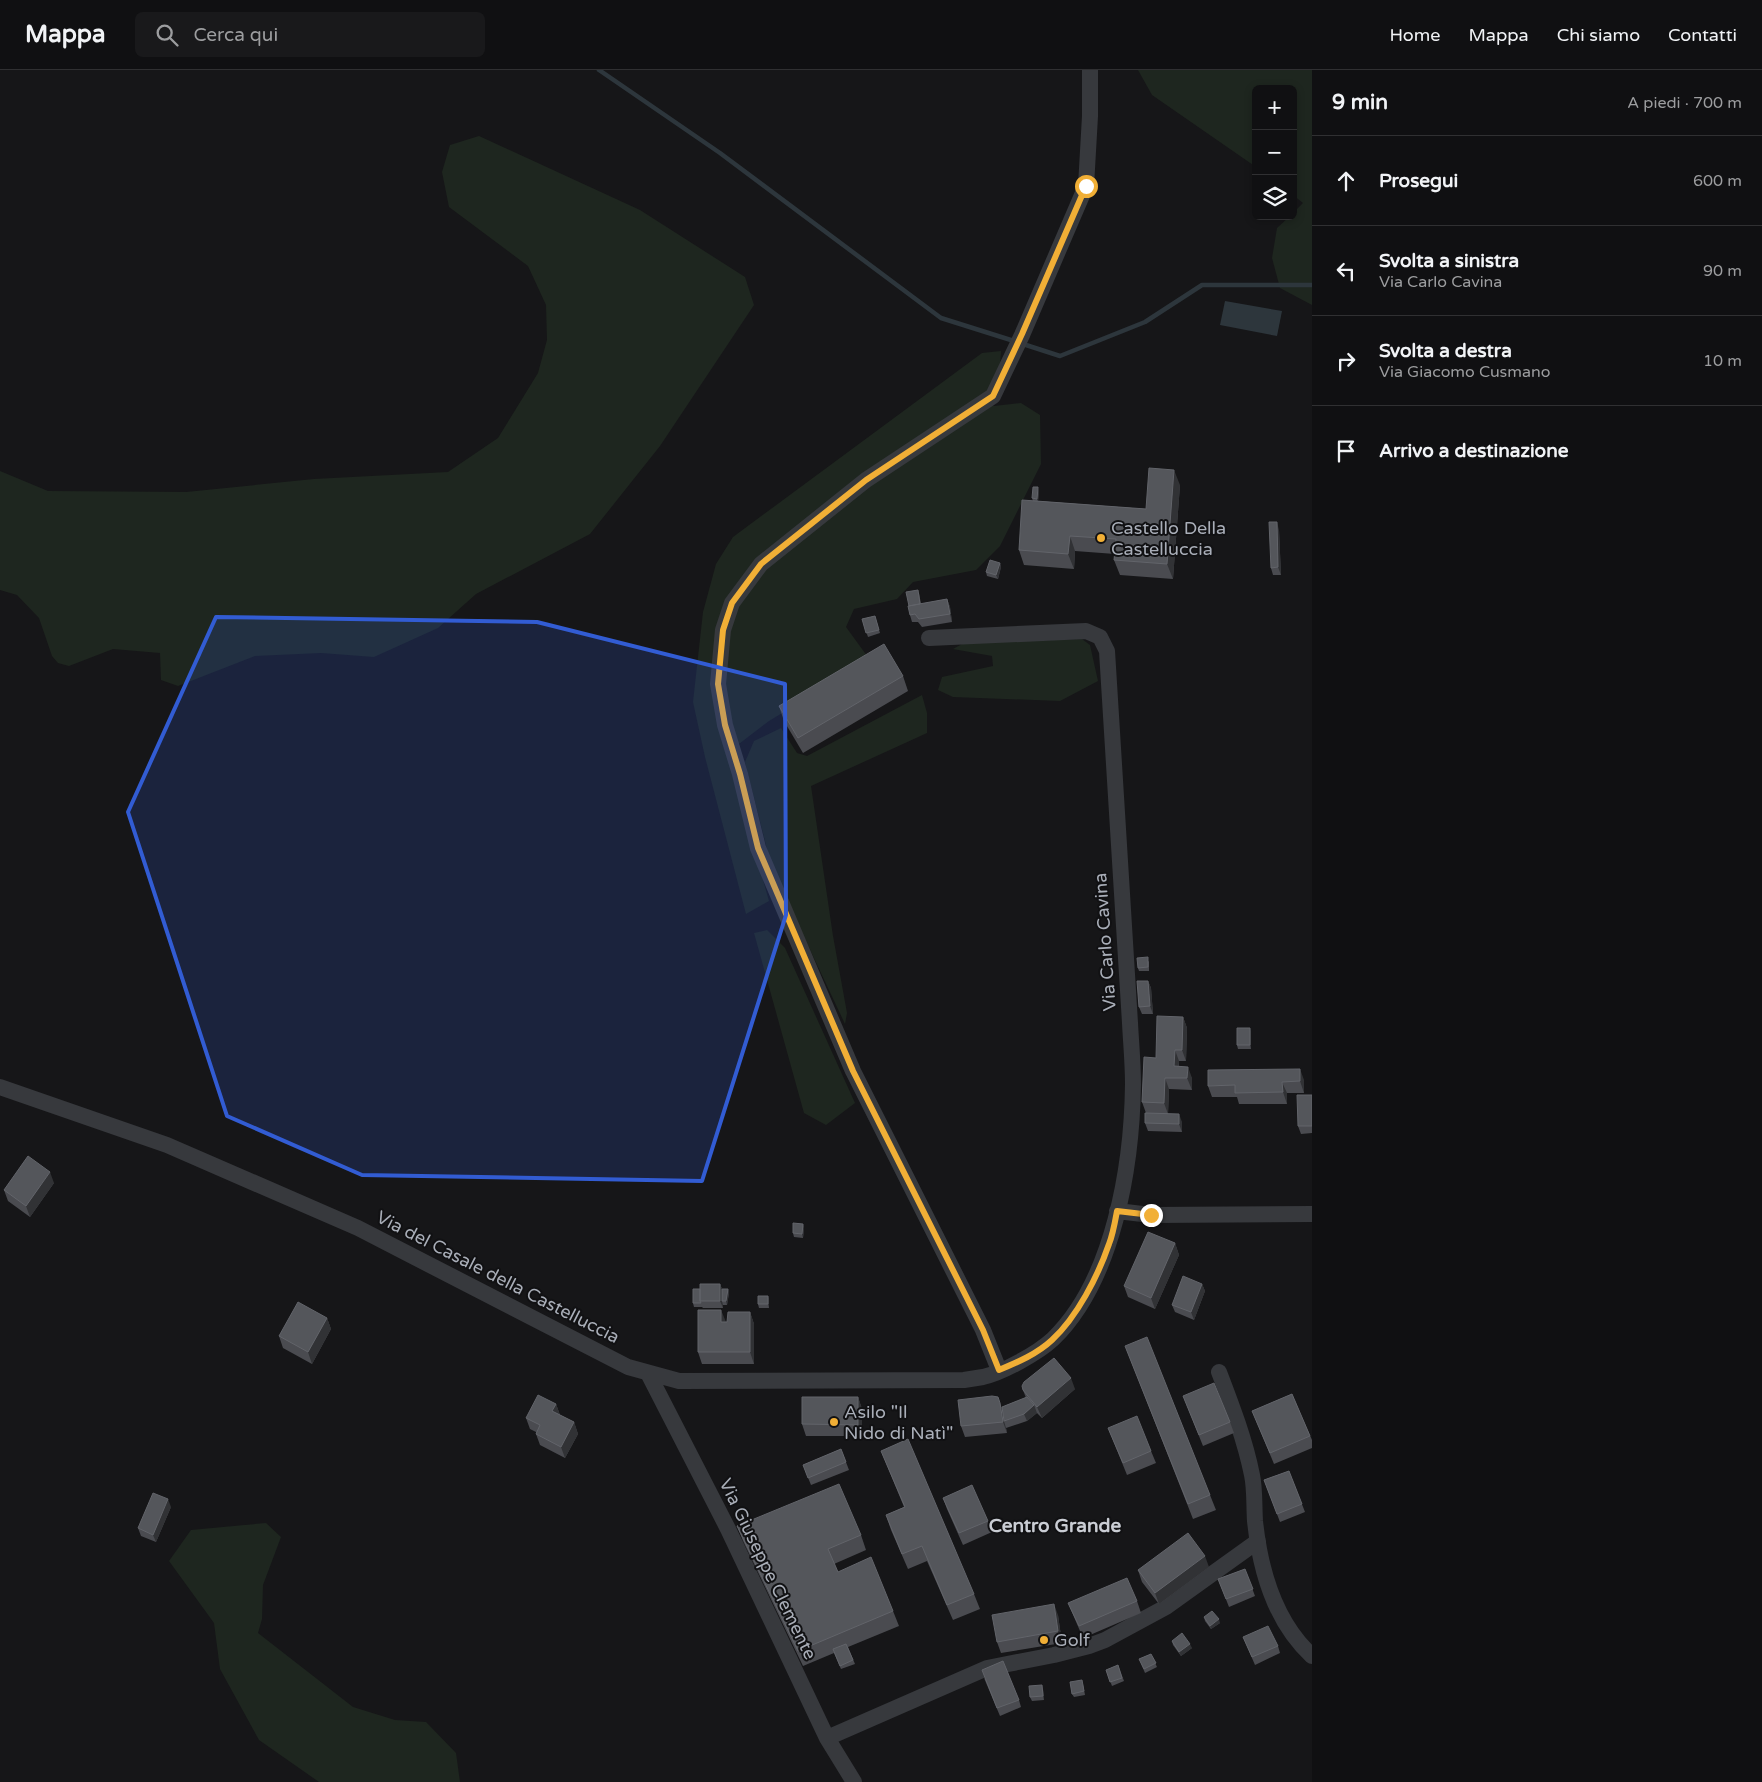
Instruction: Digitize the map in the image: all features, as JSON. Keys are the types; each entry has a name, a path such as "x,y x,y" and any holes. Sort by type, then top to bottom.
{"street":[{"path":"999,1370 979,1321 853,1071 758,848 740,774 725,725 718,684 723,630 732,603 761,564 866,480 993,396 1086,186 1090,116 1090,70"},
{"name":"Via Carlo Cavina","path":"929,638 1086,631 1096,634 1105,645 1133,1083 1127,1158 1109,1244 1094,1279 1076,1311 1052,1340 1026,1358 999,1370"},
{"name":"Via del Casale della Castelluccia","path":"0,1086 167,1145 358,1228 628,1367 679,1381 964,1380 984,1377 999,1370"},
{"path":"1117,1211 1151,1215 1312,1214"},
{"name":"Via Giuseppe Clemente","path":"648,1372 728,1529 827,1738 854,1782"},
{"path":"1219,1372 1234,1411 1253,1476 1258,1541 1275,1602 1289,1629 1312,1656"},
{"path":"827,1738 988,1668 1054,1655 1090,1646 1105,1640 1166,1607 1258,1541"}],"highlighted area":[{"path":"216,617 537,622 785,684 786,915 702,1181 362,1175 227,1116 128,812"}],"shaded area":[{"path":"1138,70 1312,70 1312,305 1280,288 1272,258 1277,228 1286,220 1297,220 1297,209 1303,203 1297,198 1297,85 1252,85 1252,164 1152,95"},
{"path":"479,136 640,210 745,277 754,305 660,446 590,534 476,594 438,628 374,657 321,653 255,656 178,686 161,680 160,653 113,649 69,666 58,663 52,656 39,618 17,595 0,590 0,471 48,491 186,492 314,479 448,472 498,438 538,373 547,340 546,305 528,266 449,207 442,172 450,145"},
{"path":"1225,301 1282,311 1277,336 1220,325"},
{"path":"1001,351 999,376 986,400 994,406 1021,403 1040,415 1041,464 1000,546 976,570 913,582 897,599 854,609 846,627 870,660 769,721 735,747 733,775 769,901 746,914 705,757 693,702 703,612 716,564 733,537 982,353"},
{"path":"1082,639 1090,645 1098,681 1060,701 953,697 938,690 942,677 993,666 992,656 953,649 964,643"},
{"path":"922,695 927,713 927,733 811,786 833,936 847,1013 845,1024 772,869 745,762 754,741 781,728 797,753 807,756"},
{"path":"767,930 785,948 855,1103 826,1125 804,1113 754,933"},
{"path":"266,1523 281,1537 263,1585 262,1619 258,1633 353,1707 395,1720 426,1722 456,1753 460,1782 319,1782 259,1740 220,1669 214,1623 169,1561 191,1530"}],"building":[{"name":"Castello Della Castelluccia","path":"1149,468 1174,470 1167,564 1114,560 1116,539 1070,536 1068,554 1019,550 1022,500 1146,509"},
{"path":"1033,487 1038,487 1037,499 1032,498"},
{"path":"1269,522 1277,522 1278,567 1271,568"},
{"path":"990,560 1000,563 996,575 986,572"},
{"path":"918,590 920,604 909,606 906,592"},
{"path":"947,599 950,614 919,619 915,614 910,615 908,606"},
{"path":"875,616 879,630 866,633 862,619"},
{"path":"884,644 903,676 798,738 779,706"},
{"path":"1148,957 1148,967 1138,968 1137,958"},
{"path":"1137,981 1148,981 1150,1006 1139,1007"},
{"path":"1157,1016 1183,1017 1182,1050 1175,1050 1174,1066 1188,1067 1187,1078 1165,1078 1164,1103 1142,1102 1144,1057 1156,1058"},
{"path":"1237,1028 1250,1028 1250,1045 1237,1045"},
{"path":"1300,1069 1300,1081 1282,1082 1283,1092 1235,1093 1235,1085 1208,1086 1208,1070"},
{"path":"1297,1095 1312,1095 1312,1126 1298,1126"},
{"path":"1145,1113 1179,1114 1179,1124 1145,1123"},
{"path":"28,1156 50,1172 26,1206 4,1190"},
{"path":"793,1223 803,1224 802,1234 793,1233"},
{"path":"1148,1232 1175,1243 1151,1298 1124,1286"},
{"path":"1183,1276 1202,1284 1191,1312 1172,1305"},
{"path":"700,1284 720,1284 720,1301 700,1301"},
{"path":"693,1289 700,1289 701,1303 693,1303"},
{"path":"722,1289 728,1289 726,1301 722,1301"},
{"path":"758,1296 768,1296 768,1304 758,1304"},
{"path":"298,1302 327,1318 308,1352 279,1336"},
{"path":"698,1310 721,1310 721,1322 727,1322 728,1312 750,1312 750,1352 698,1352"},
{"path":"1147,1337 1210,1495 1188,1504 1125,1346"},
{"path":"1054,1358 1071,1378 1037,1407 1023,1390 1022,1386 1024,1382"},
{"path":"1214,1383 1230,1422 1199,1435 1183,1396"},
{"path":"1292,1394 1310,1436 1270,1453 1252,1411"},
{"path":"538,1395 556,1404 552,1411 574,1422 561,1447 536,1434 540,1425 526,1418"},
{"path":"802,1397 858,1397 858,1425 802,1424"},
{"path":"998,1397 1003,1422 961,1426 958,1400"},
{"path":"1027,1397 1034,1405 1024,1414 1004,1421 1002,1407"},
{"path":"1137,1416 1151,1451 1123,1463 1108,1428"},
{"path":"908,1439 974,1594 947,1605 922,1546 902,1554 886,1515 905,1507 881,1451"},
{"path":"841,1449 846,1462 808,1478 803,1465"},
{"path":"1289,1471 1302,1504 1277,1514 1264,1480"},
{"path":"839,1484 861,1535 828,1549 838,1572 871,1557 893,1611 798,1651 737,1526"},
{"path":"972,1485 988,1521 959,1533 943,1498"},
{"path":"153,1493 168,1499 153,1535 138,1528"},
{"path":"1188,1533 1205,1556 1155,1593 1138,1570"},
{"path":"1245,1569 1253,1589 1226,1599 1218,1579"},
{"path":"1127,1578 1137,1601 1079,1626 1068,1603"},
{"path":"1054,1604 1058,1631 997,1642 992,1615"},
{"path":"1212,1611 1219,1619 1210,1626 1204,1617"},
{"path":"1268,1626 1278,1646 1252,1657 1243,1637"},
{"path":"1182,1633 1190,1644 1179,1652 1172,1641"},
{"path":"846,1644 853,1660 840,1666 833,1649"},
{"path":"1151,1654 1156,1663 1144,1669 1139,1659"},
{"path":"1003,1661 1019,1700 997,1708 982,1670"},
{"path":"1118,1665 1122,1678 1110,1682 1106,1670"},
{"path":"1082,1680 1084,1691 1072,1694 1070,1682"},
{"path":"1042,1685 1043,1696 1030,1697 1029,1686"}],"waterway":[{"path":"599,70 720,153 941,318 1014,341"},
{"path":"1026,345 1060,356 1145,322 1202,285 1312,285"}],"place":[{"name":"Castello Della Castelluccia","path":"1101,538"},
{"name":"Asilo \"Il Nido di Natì\"","path":"834,1422"},
{"name":"Golf","path":"1044,1640"}],"district":[{"name":"Centro Grande","path":"1055,1526"}],"route":[{"path":"1086,186 993,396 866,480 761,564 732,603 723,630 718,684 725,725 740,774 758,848 853,1071 983,1330 999,1370 1026,1358 1052,1340 1076,1311 1094,1279 1109,1244 1117,1211 1151,1215"}]}
